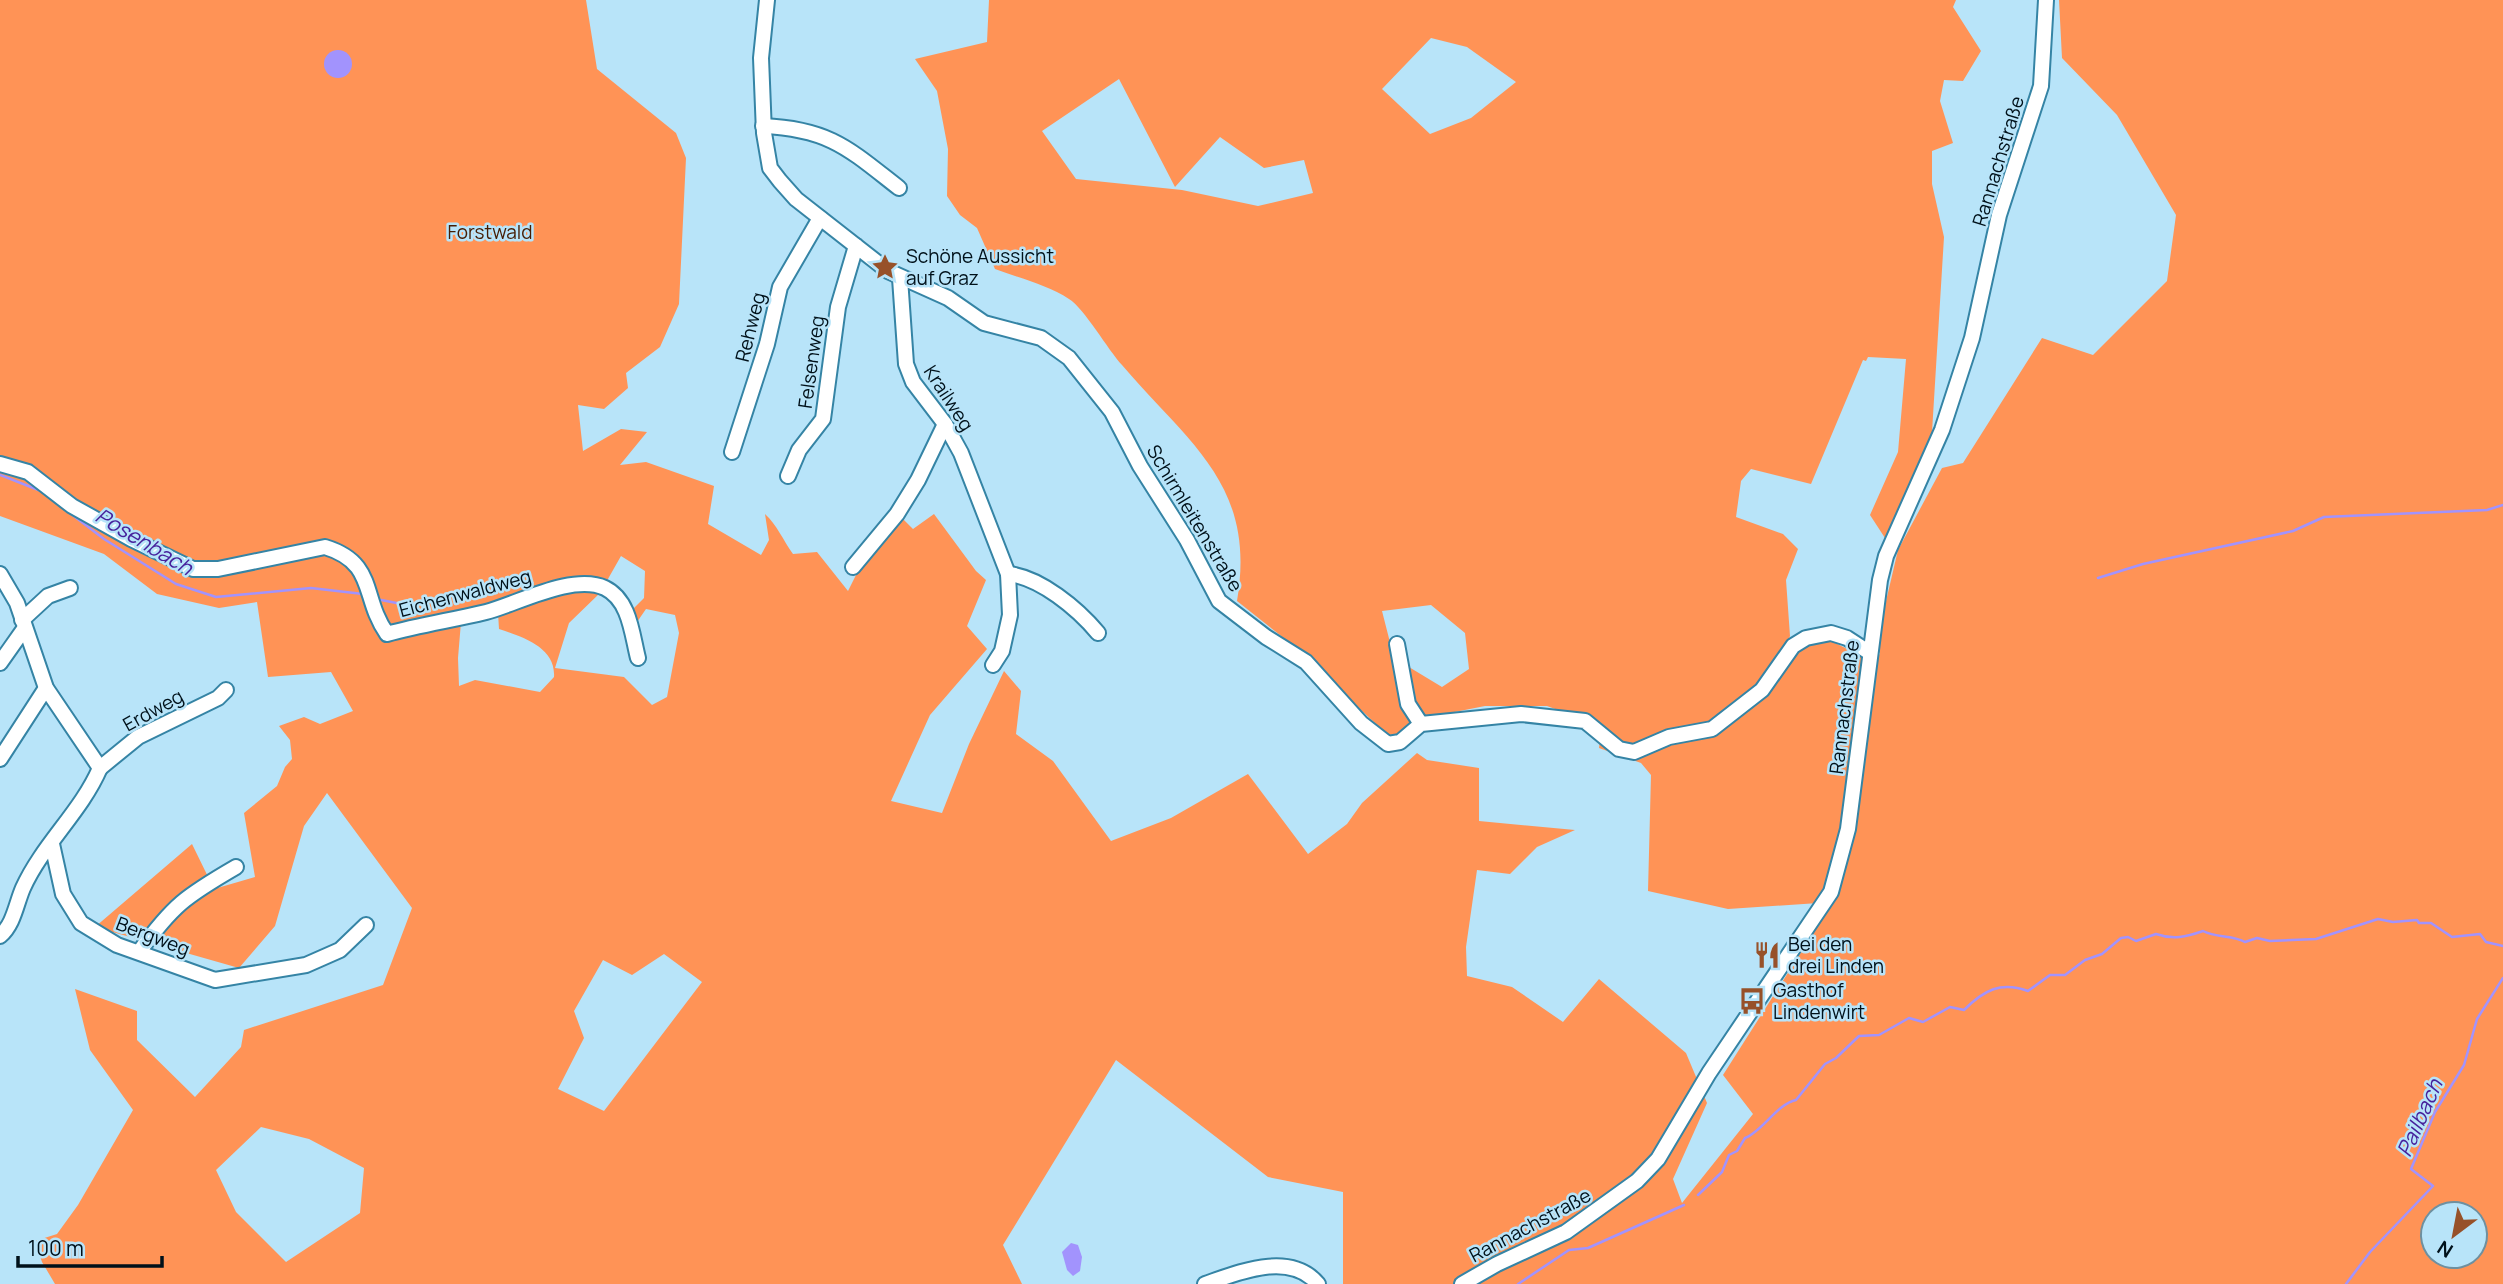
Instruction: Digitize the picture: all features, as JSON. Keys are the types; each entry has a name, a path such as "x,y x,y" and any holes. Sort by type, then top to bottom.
{"street":[{"name":"Schirmleitenstraße","path":"767,0 761,58 763,126 771,168 796,199 900,278 948,298 984,323 1041,338 1069,358 1112,412 1140,466 1187,540 1219,601 1266,637 1306,662 1361,723 1388,744 1400,742 1421,724 1504,715 1585,721 1619,749 1634,752 1669,737 1712,729 1762,691 1793,646 1806,638 1831,633 1847,638 1870,653"},
{"name":"Rannachstraße","path":"1462,1284 1566,1231 1604,1208 1637,1181 1658,1159 1709,1073 1802,939 1831,892 1844,853 1875,606 1886,556 1942,430 1980,310 1999,215 2041,86 2046,0"},
{"path":"763,126 797,127 844,144 899,188"},
{"name":"Rehweg","path":"732,452 763,358 780,287 820,218"},
{"name":"Felsenweg","path":"788,477 799,450 823,419 838,307 856,246"},
{"name":"Krailweg","path":"900,278 903,305 902,345 906,364 914,382 946,424 961,453 1007,574 1010,615 1002,651 993,664"},
{"path":"853,567 897,514 918,480 946,424"},
{"name":"Eichenwaldweg","path":"0,464 27,472 72,506 193,569 218,569 325,547 350,556 359,567 387,634 489,611 554,589 591,585 605,588 625,609 638,658"},
{"path":"0,573 17,603 46,688 100,768 83,803 29,877 9,926 0,936"},
{"path":"1007,574 1018,575 1047,591 1098,633"},
{"path":"0,663 23,625 48,596 71,588"},
{"path":"1397,644 1408,704 1421,724"},
{"path":"0,760 46,688"},
{"name":"Erdweg","path":"100,768 138,737 218,698 226,690"},
{"name":"Bergweg","path":"52,844 63,894 81,923 117,945 215,980 306,965 340,950 366,925"},
{"path":"139,952 166,914 188,895 236,867"},
{"path":"1205,1284 1274,1265 1294,1266 1307,1272 1318,1284"}],"green space":[{"name":"Forstwald","path":"0,0 586,0 597,69 676,133 686,158 679,304 660,347 626,373 628,388 604,409 578,405 583,451 621,429 647,432 620,465 646,462 714,486 708,524 761,555 769,540 765,514 793,554 817,552 848,591 859,569 900,516 913,529 934,514 976,571 986,580 967,626 987,649 930,715 891,801 942,813 969,744 1004,671 1021,691 1016,734 1053,761 1111,841 1171,818 1248,774 1308,854 1347,824 1362,803 1417,753 1427,760 1479,768 1479,821 1575,830 1537,847 1510,874 1477,870 1466,947 1467,976 1512,987 1563,1022 1599,979 1686,1053 1707,1103 1673,1179 1682,1203 1753,1114 1723,1075 1833,902 1728,909 1648,891 1651,775 1641,763 1599,748 1602,726 1547,706 1485,706 1414,720 1392,739 1285,639 1237,601 1241,560 1237,526 1227,495 1212,468 1193,443 1116,358 1075,304 1052,290 995,269 977,228 960,215 947,196 948,149 937,91 915,59 987,42 989,0 1956,0 1953,7 1981,51 1963,81 1944,80 1940,101 1953,143 1932,151 1932,184 1944,237 1932,432 1885,538 1870,515 1898,452 1906,359 1868,357 1866,361 1863,360 1811,484 1751,469 1741,481 1736,517 1783,534 1798,549 1786,580 1790,636 1785,649 1829,640 1876,663 1880,653 1875,648 1898,550 1942,468 1963,463 2042,338 2093,355 2167,281 2176,215 2117,115 2062,58 2059,0 2503,0 2503,1284 1343,1284 1343,1192 1268,1177 1116,1060 1003,1245 1022,1284 55,1284 42,1262 35,1241 57,1234 78,1205 133,1110 90,1050 75,989 137,1011 137,1040 195,1097 241,1047 244,1030 383,985 412,908 327,793 304,826 275,926 239,968 95,927 192,844 214,889 255,877 244,813 277,786 285,767 292,759 290,740 279,726 304,717 320,724 353,711 331,672 268,677 257,602 219,608 157,594 104,554 0,516","holes":["1431,38 1467,47 1516,82 1471,118 1430,134 1382,89","1119,79 1175,187 1220,137 1264,168 1304,160 1313,193 1258,206 1182,190 1076,179 1042,131","621,556 645,571 644,598 630,612 637,622 646,609 675,615 679,633 667,697 652,705 624,677 555,668 569,623 600,593","1431,605 1465,633 1469,669 1442,687 1394,658 1382,611","498,613 499,629 527,640 544,651 553,667 554,677 540,692 475,680 459,686 461,622","664,954 702,982 604,1111 558,1089 584,1038 574,1011 603,960 632,975","261,1127 309,1139 364,1168 360,1213 286,1262 236,1212 216,1170"]}],"shaded area":[{"path":"338,50 348,54 352,64 348,74 338,78 328,74 324,64 328,54"},
{"path":"1071,1243 1078,1245 1082,1257 1080,1271 1073,1276 1067,1270 1062,1252"}],"waterway":[{"name":"Posenbach","path":"0,475 41,491 104,539 176,584 216,597 311,588 363,594"},
{"path":"2098,578 2143,564 2293,531 2324,517 2487,510 2503,505"},
{"name":"Posenbach","path":"376,599 407,605"},
{"path":"1698,1195 1722,1172 1729,1155 1737,1151 1745,1138 1782,1107 1796,1100 1825,1064 1836,1058 1859,1036 1879,1035 1909,1018 1923,1022 1950,1007 1964,1010 1993,989 2009,987 2028,991 2050,975 2065,975 2085,960 2102,954 2121,938 2128,937 2136,941 2156,934 2180,937 2203,931 2245,942 2257,938 2270,941 2316,939 2378,919 2431,923 2452,937 2480,934 2486,942 2503,946"},
{"name":"Pailbach","path":"2346,1284 2370,1252 2433,1186 2411,1169 2435,1112 2464,1065 2477,1019 2503,978"},
{"path":"1518,1284 1569,1250 1588,1248 1684,1205"}],"place":[{"name":"Schöne Aussicht auf Graz","path":"885,267"},
{"name":"Bei den drei Linden","path":"1767,955"},
{"name":"Gasthof Lindenwirt","path":"1752,1001"}]}
